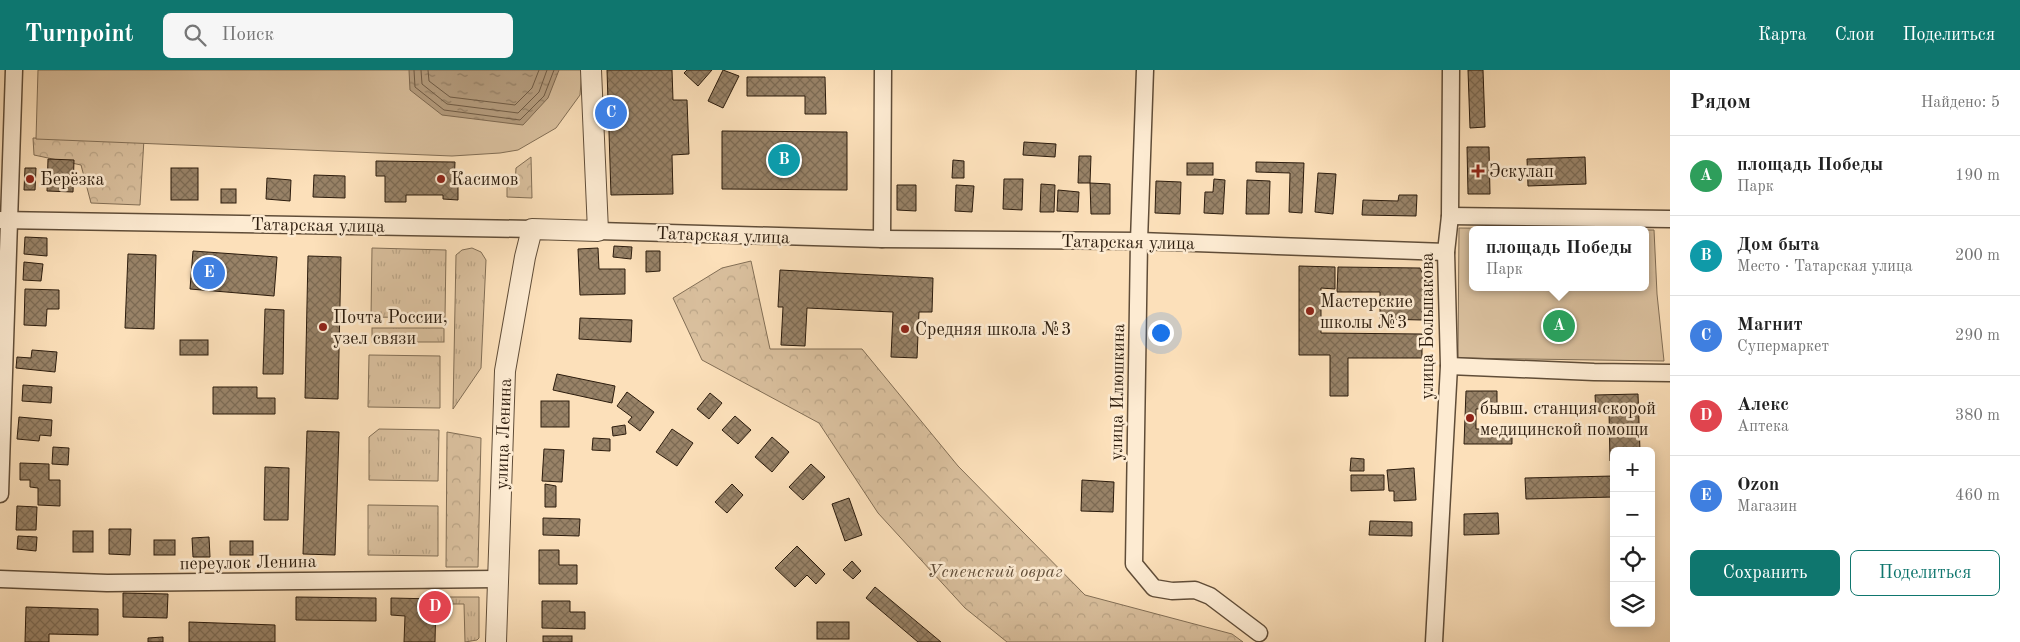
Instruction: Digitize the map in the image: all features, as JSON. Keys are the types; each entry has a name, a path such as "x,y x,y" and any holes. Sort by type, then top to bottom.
{"street":[{"path":"0,494 5,220 14,70"},
{"path":"592,70 598,231"},
{"path":"882,239 884,70"},
{"name":"улица Илюшкина","path":"1145,70 1139,241 1134,564 1154,588 1172,591 1195,590 1210,596 1259,633"},
{"name":"улица Большакова","path":"1434,642 1450,366 1446,252 1450,216 1451,70"},
{"path":"1450,216 1670,218"},
{"name":"Татарская улица","path":"5,220 532,229 882,239 1139,241 1446,252"},
{"name":"улица Ленина","path":"496,642 505,371 532,229"},
{"path":"1450,366 1670,373"},
{"name":"переулок Ленина","path":"0,579 107,583 497,579"}],"green space":[{"path":"38,70 582,70 580,95 556,128 518,150 452,156 36,139"},
{"path":"33,138 144,139 140,205 91,203 81,165 34,155"},
{"path":"531,157 532,198 507,197 507,186 515,185 516,168"},
{"path":"1459,228 1469,228 1469,291 1649,291 1649,230 1654,230 1657,294 1664,361 1458,358"},
{"path":"372,248 446,250 445,318 371,317"},
{"path":"472,248 481,252 486,260 481,368 453,409 456,255 462,250"},
{"name":"Успенский овраг","path":"751,261 770,349 862,349 958,466 1085,595 1232,634 1243,642 1007,642 965,608 878,513 819,423 702,360 673,298 722,268"},
{"path":"372,328 444,328 444,342 372,342"},
{"path":"369,355 440,356 440,408 368,407"},
{"path":"379,429 439,430 438,481 369,480 369,437"},
{"path":"447,432 481,438 478,567 446,567"},
{"path":"368,505 438,506 438,556 368,555"},
{"path":"448,597 479,597 479,638 477,640 465,642 464,604 447,604"}],"water":[{"path":"409,70 559,70 548,98 523,125 442,115 410,90"}],"building":[{"path":"607,70 672,70 673,100 687,100 689,154 672,155 673,194 611,195"},
{"path":"687,70 712,70 698,86 684,73"},
{"path":"723,70 739,76 723,108 708,101"},
{"path":"1468,70 1483,70 1485,127 1470,128"},
{"path":"747,77 825,77 826,114 805,114 805,96 747,96"},
{"path":"722,131 847,132 847,190 722,189"},
{"path":"1024,142 1056,144 1055,157 1023,155"},
{"name":"Эскулап","path":"1467,147 1489,147 1490,194 1468,194"},
{"path":"1079,156 1091,156 1090,183 1078,183"},
{"path":"1585,157 1586,184 1528,186 1527,159"},
{"path":"48,159 74,160 73,192 47,191"},
{"path":"953,160 964,161 964,178 952,178"},
{"name":"Касимов","path":"376,161 455,162 454,185 458,185 458,200 443,199 443,195 406,195 406,202 385,202 385,176 376,176"},
{"path":"1256,162 1304,163 1302,213 1289,212 1290,173 1256,172"},
{"path":"1187,163 1213,163 1213,175 1187,175"},
{"name":"Берёзка","path":"25,168 36,168 35,190 24,190"},
{"path":"171,168 198,168 198,200 171,200"},
{"path":"1318,173 1336,174 1333,214 1315,212"},
{"path":"314,175 345,176 345,198 313,197"},
{"path":"267,178 291,180 290,201 266,199"},
{"path":"1004,179 1023,179 1022,210 1003,209"},
{"path":"1214,179 1225,180 1223,214 1204,213 1205,192 1213,192"},
{"path":"1247,180 1270,181 1269,214 1246,214"},
{"path":"1156,181 1181,182 1180,214 1155,213"},
{"path":"1090,183 1110,184 1110,214 1091,214"},
{"path":"1041,184 1055,185 1054,212 1040,212"},
{"path":"897,185 916,185 916,211 897,210"},
{"path":"956,185 974,186 972,212 955,211"},
{"path":"221,189 236,189 236,203 221,203"},
{"path":"1058,190 1079,192 1078,212 1057,211"},
{"path":"1399,195 1417,195 1416,216 1362,215 1363,200 1398,201"},
{"path":"25,237 47,238 47,256 24,254"},
{"path":"614,246 632,247 631,259 613,257"},
{"path":"598,248 599,269 625,269 625,294 580,295 578,249"},
{"path":"193,251 277,257 274,296 190,289"},
{"path":"646,251 660,251 660,271 646,272"},
{"path":"128,254 156,255 154,329 125,328"},
{"name":"Почта России, узел связи","path":"308,256 341,257 338,399 305,398"},
{"path":"24,262 43,264 41,281 23,280"},
{"name":"Мастерские школы №3","path":"1299,266 1335,267 1335,289 1321,288 1321,333 1422,334 1422,358 1348,358 1348,396 1330,396 1330,355 1299,355"},
{"path":"1338,267 1420,268 1423,274 1422,320 1380,319 1380,292 1337,292"},
{"name":"Средняя школа №3","path":"780,270 933,278 932,312 919,312 917,358 891,357 893,312 807,308 805,346 781,345 783,307 778,307"},
{"path":"25,289 59,290 59,309 47,309 46,326 24,325"},
{"path":"265,309 284,310 283,374 263,374"},
{"path":"580,318 632,320 631,342 579,339"},
{"path":"180,340 208,340 208,355 180,355"},
{"path":"32,350 57,352 55,372 16,368 17,357 31,358"},
{"path":"557,374 615,386 612,403 553,390"},
{"path":"23,385 52,387 51,403 22,401"},
{"path":"213,387 257,387 257,398 275,398 275,414 213,414"},
{"name":"бывш. станция скорой медицинской помощи","path":"1466,391 1497,391 1497,408 1476,409 1476,429 1512,428 1512,444 1464,444"},
{"path":"627,392 654,412 640,431 628,422 632,417 617,406"},
{"path":"710,393 722,403 709,419 697,409"},
{"path":"1638,394 1640,447 1610,447 1610,461 1609,411 1596,412 1595,395"},
{"path":"541,401 569,401 569,427 541,427"},
{"path":"735,416 751,430 738,444 722,430"},
{"path":"19,417 52,420 51,436 40,435 39,441 17,439"},
{"path":"625,425 626,434 613,436 612,427"},
{"path":"672,429 693,443 677,466 656,452"},
{"path":"307,431 339,432 335,555 303,554"},
{"path":"772,437 789,452 772,472 755,457"},
{"path":"593,438 610,439 610,451 592,450"},
{"path":"53,447 69,448 68,465 52,464"},
{"path":"544,449 564,450 562,482 542,481"},
{"path":"1351,458 1364,459 1364,471 1350,471"},
{"path":"20,463 49,464 49,480 60,480 60,506 38,505 38,488 30,487 30,480 20,480"},
{"path":"811,464 825,477 803,500 789,487"},
{"path":"265,467 289,468 288,520 264,520"},
{"path":"1414,468 1416,500 1394,501 1394,491 1389,491 1387,470"},
{"path":"1351,475 1384,475 1384,490 1351,491"},
{"path":"1610,476 1610,497 1526,499 1525,478"},
{"path":"1082,480 1114,482 1113,512 1081,511"},
{"path":"545,484 556,486 556,507 545,507"},
{"path":"732,484 743,495 727,513 715,502"},
{"path":"849,498 862,535 845,541 832,504"},
{"path":"17,506 37,507 36,530 16,530"},
{"path":"1498,513 1499,534 1464,535 1464,514"},
{"path":"543,518 580,519 579,536 543,535"},
{"path":"1370,521 1412,522 1412,536 1369,535"},
{"path":"109,529 131,529 130,555 109,554"},
{"path":"73,531 93,531 93,552 73,552"},
{"path":"18,536 37,537 36,551 17,549"},
{"path":"209,537 210,557 193,557 192,538"},
{"path":"154,540 175,540 175,555 154,555"},
{"path":"230,541 253,541 253,555 230,555"},
{"path":"797,546 825,574 816,584 807,575 795,587 775,568"},
{"path":"539,550 559,550 559,565 577,565 577,584 539,584"},
{"path":"852,561 861,571 853,579 843,570"},
{"path":"875,587 941,642 918,642 866,598"},
{"path":"123,593 168,594 167,618 123,617"},
{"path":"296,597 376,598 376,621 296,620"},
{"path":"391,598 436,599 435,642 404,642 405,616 391,615"},
{"path":"542,601 570,601 570,612 585,612 585,629 542,628"},
{"path":"26,607 98,609 98,635 49,634 49,642 25,642"},
{"path":"189,622 275,625 275,642 189,642"},
{"path":"817,622 849,622 849,639 817,639"},
{"path":"543,636 572,636 572,642 543,642"},
{"path":"163,637 163,642 148,642 148,638"}],"place":[{"name":"Магнит","path":"611,113"},
{"name":"Дом быта","path":"784,160"},
{"name":"Эскулап","path":"1478,171"},
{"name":"Берёзка","path":"30,179"},
{"name":"Касимов","path":"441,179"},
{"name":"Ozon","path":"209,273"},
{"name":"Мастерские школы №3","path":"1310,311"},
{"name":"площадь Победы","path":"1559,326"},
{"name":"Почта России, узел связи","path":"323,327"},
{"name":"Средняя школа №3","path":"905,329"},
{"name":"бывш. станция скорой медицинской помощи","path":"1470,418"},
{"name":"Алекс","path":"435,607"}]}
